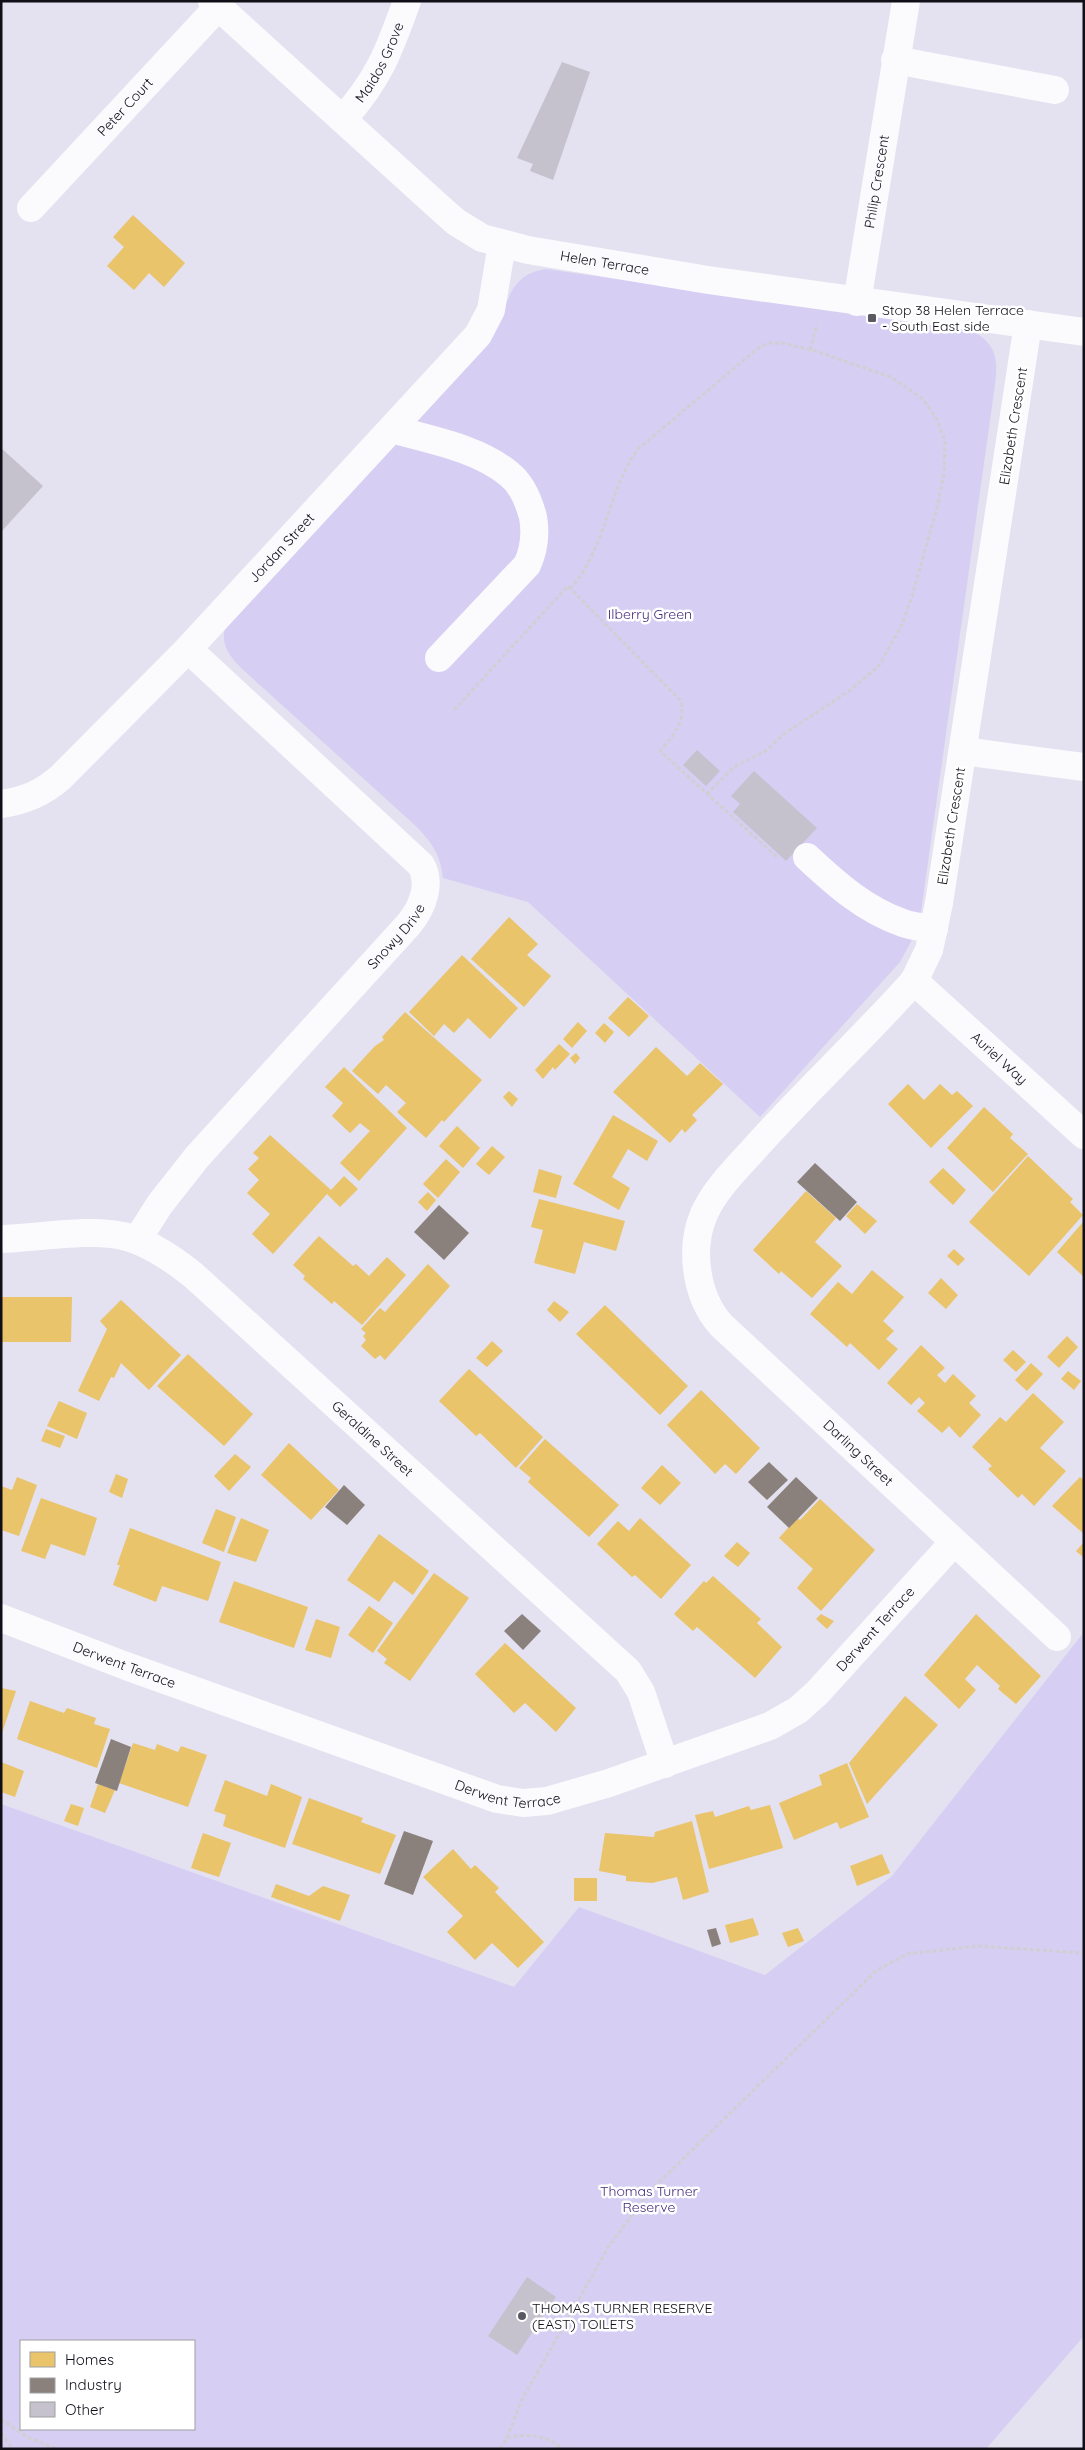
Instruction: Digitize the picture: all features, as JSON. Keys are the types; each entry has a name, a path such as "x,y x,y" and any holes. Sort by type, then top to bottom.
{"street":[{"name":"Maidos Grove","path":"343,119 374,80 387,54 407,1"},
{"name":"Philip Crescent","path":"857,302 906,1"},
{"name":"Helen Terrace","path":"215,4 456,222 482,238 502,244 708,280 1084,332"},
{"name":"Peter Court","path":"31,208 215,4"},
{"path":"895,60 1056,90"},
{"name":"Jordan Street","path":"1,804 29,798 50,786 188,649 392,429 484,326 491,310 502,244"},
{"name":"Elizabeth Crescent","path":"697,1246 705,1212 731,1175 914,981 925,960 934,929 963,751 1028,324"},
{"path":"392,429 462,450 495,464 510,474 526,496 534,525 532,555 527,565 439,658"},
{"name":"Snowy Drive","path":"137,1240 160,1204 197,1158 409,924 420,907 425,888 425,872 421,865 188,649"},
{"path":"963,751 1084,767"},
{"path":"807,857 847,894 904,924 934,929"},
{"name":"Auriel Way","path":"914,981 1084,1135"},
{"name":"Geraldine Street","path":"1,1240 114,1234 137,1240 179,1263 628,1671 641,1692 665,1764"},
{"name":"Darling Street","path":"697,1246 702,1296 711,1314 778,1380 1057,1637"},
{"name":"Derwent Terrace","path":"1,1618 126,1666 498,1799 523,1803 547,1801 665,1764 770,1726 798,1710 817,1693 954,1542"}],"path":[{"path":"810,350 818,316"},
{"path":"570,589 580,578 596,547 628,462 638,449 757,349 768,343 782,343 810,350 891,377 923,399 937,420 945,440 944,474 937,508 901,627 878,666 849,691 784,734 767,750 734,767 707,794"},
{"path":"454,710 568,586 681,701 683,710 679,728 660,751 779,859"},
{"path":"500,2449 507,2438 521,2401 609,2246 651,2190 877,1970 907,1954 978,1946 1084,1953"},
{"path":"1,2419 27,2437 57,2449"},
{"path":"1,2433 12,2449"},
{"path":"507,2438 526,2434 556,2442 562,2449"}],"green space":[{"name":"Ilberry Green","path":"546,269 972,330 987,341 996,360 995,385 921,912 914,936 900,962 760,1117 528,902 443,878 440,862 435,850 417,827 240,667 229,654 225,645 225,628 499,320 511,293 520,280 527,275"},
{"name":"Thomas Turner Reserve","path":"1084,1632 1084,2336 986,2449 1,2449 1,1804 514,1987 579,1907 765,1975 892,1876"}],"building: Homes":[{"path":"133,215 185,263 164,287 149,273 134,290 107,266 124,247 113,237"},
{"path":"509,917 538,944 527,955 551,976 524,1007 471,959"},
{"path":"462,955 518,1008 490,1039 468,1018 454,1033 444,1024 434,1036 409,1012"},
{"path":"628,997 649,1016 629,1037 608,1018"},
{"path":"405,1012 482,1080 444,1122 442,1120 426,1138 397,1112 406,1103 386,1085 378,1094 352,1071 375,1046 384,1040 382,1037"},
{"path":"578,1022 587,1031 572,1048 563,1039"},
{"path":"604,1023 614,1032 605,1043 595,1033"},
{"path":"559,1044 570,1054 555,1070 553,1067 543,1079 535,1070"},
{"path":"656,1047 687,1076 700,1063 723,1084 692,1115 697,1120 685,1133 682,1129 670,1143 613,1092"},
{"path":"576,1053 580,1058 575,1064 570,1058"},
{"path":"344,1067 407,1128 359,1181 340,1163 370,1131 360,1123 350,1133 332,1116 343,1103 325,1087"},
{"path":"908,1084 924,1100 940,1084 952,1095 957,1091 973,1106 931,1148 888,1104"},
{"path":"509,1091 518,1099 512,1107 503,1097"},
{"path":"984,1107 1013,1134 1010,1138 1028,1154 993,1192 947,1148"},
{"path":"613,1115 658,1141 647,1161 628,1149 612,1177 630,1188 619,1210 573,1184"},
{"path":"457,1126 480,1148 463,1168 439,1146"},
{"path":"270,1135 331,1190 344,1176 358,1189 340,1207 327,1194 273,1254 252,1234 270,1214 247,1193 259,1180 248,1169 259,1158 253,1153"},
{"path":"492,1146 505,1157 489,1175 476,1164"},
{"path":"1028,1156 1073,1199 1070,1202 1083,1215 1029,1276 969,1222"},
{"path":"446,1159 460,1172 438,1198 423,1184"},
{"path":"943,1168 966,1190 953,1205 929,1182"},
{"path":"539,1169 562,1176 556,1198 533,1192"},
{"path":"806,1191 836,1218 815,1242 842,1266 812,1298 781,1271 779,1274 753,1250"},
{"path":"428,1192 436,1200 427,1211 418,1202"},
{"path":"539,1199 625,1221 616,1251 584,1242 575,1274 534,1263 543,1230 531,1227"},
{"path":"857,1204 877,1221 865,1234 846,1216"},
{"path":"1084,1221 1084,1277 1057,1252"},
{"path":"319,1236 353,1266 356,1264 369,1276 387,1257 406,1275 362,1325 334,1301 332,1304 303,1279 305,1276 293,1265"},
{"path":"954,1249 965,1259 958,1266 947,1256"},
{"path":"428,1264 450,1286 385,1360 380,1355 375,1359 361,1346 366,1340 363,1336 366,1333 361,1329 380,1308 385,1312"},
{"path":"872,1270 904,1297 883,1321 894,1331 886,1339 898,1349 879,1370 850,1343 847,1347 810,1314 838,1282 852,1294"},
{"path":"941,1278 958,1295 946,1309 928,1293"},
{"path":"1,1297 72,1297 71,1342 1,1342"},
{"path":"121,1300 181,1355 149,1390 121,1363 114,1378 111,1377 99,1401 78,1391 107,1329 100,1321"},
{"path":"554,1301 569,1312 560,1322 547,1310"},
{"path":"605,1305 688,1386 660,1415 576,1334"},
{"path":"1067,1336 1078,1347 1059,1368 1047,1357"},
{"path":"492,1341 503,1351 487,1367 476,1358"},
{"path":"921,1345 945,1368 937,1375 945,1383 953,1374 976,1396 969,1403 981,1415 960,1438 949,1426 942,1433 917,1411 925,1403 919,1397 911,1405 887,1383"},
{"path":"1013,1350 1026,1362 1016,1372 1003,1360"},
{"path":"188,1354 253,1414 224,1446 157,1386"},
{"path":"1031,1363 1043,1374 1027,1391 1015,1380"},
{"path":"469,1369 543,1437 516,1468 480,1433 476,1436 439,1401"},
{"path":"1068,1371 1081,1381 1074,1390 1061,1379"},
{"path":"701,1390 760,1448 736,1474 725,1464 715,1474 667,1425"},
{"path":"1033,1393 1064,1422 1040,1448 1066,1471 1034,1506 1022,1494 1018,1498 988,1469 992,1466 972,1447 1000,1417 1006,1422"},
{"path":"59,1401 87,1413 77,1439 47,1426"},
{"path":"46,1429 65,1436 60,1448 41,1441"},
{"path":"545,1439 619,1505 589,1537 528,1482 531,1478 519,1468"},
{"path":"289,1443 339,1490 311,1520 261,1475"},
{"path":"235,1454 251,1467 229,1491 214,1476"},
{"path":"662,1465 681,1483 660,1505 641,1488"},
{"path":"116,1474 128,1479 122,1498 109,1492"},
{"path":"17,1477 37,1485 19,1536 1,1530 1,1486 12,1490"},
{"path":"1080,1477 1084,1480 1084,1534 1052,1506"},
{"path":"41,1498 97,1518 85,1556 51,1544 45,1559 21,1551"},
{"path":"820,1499 875,1550 821,1611 797,1588 813,1569 779,1538 797,1518 800,1520"},
{"path":"216,1509 236,1517 224,1552 202,1543"},
{"path":"241,1518 269,1530 256,1562 227,1553"},
{"path":"640,1518 691,1565 661,1599 635,1575 632,1577 597,1544 618,1521 629,1531"},
{"path":"130,1528 221,1562 208,1601 162,1586 156,1602 113,1585 120,1565 117,1565"},
{"path":"379,1534 429,1571 413,1595 394,1581 379,1602 347,1580"},
{"path":"737,1542 750,1553 738,1567 724,1556"},
{"path":"1084,1542 1084,1558 1076,1551"},
{"path":"434,1573 469,1598 410,1681 384,1663 387,1659 377,1651"},
{"path":"713,1576 761,1619 757,1623 782,1647 755,1678 697,1627 693,1631 674,1614 704,1581 706,1583"},
{"path":"234,1581 308,1607 294,1648 219,1622"},
{"path":"369,1606 393,1623 373,1653 348,1635"},
{"path":"821,1614 834,1621 827,1629 816,1619"},
{"path":"976,1614 1041,1676 1016,1704 998,1689 1000,1686 977,1665 965,1679 976,1690 959,1709 924,1675"},
{"path":"316,1619 340,1627 331,1658 305,1650"},
{"path":"505,1643 576,1708 556,1732 525,1703 514,1713 475,1674"},
{"path":"1,1688 16,1691 2,1733 1,1732"},
{"path":"905,1696 938,1725 867,1804 849,1763"},
{"path":"30,1701 64,1713 67,1708 96,1718 94,1724 110,1729 97,1768 17,1739"},
{"path":"133,1743 155,1750 157,1744 178,1752 181,1746 207,1755 188,1807 119,1783"},
{"path":"1,1762 24,1771 15,1797 1,1792"},
{"path":"847,1763 869,1817 840,1829 837,1822 794,1840 779,1803 822,1785 819,1775"},
{"path":"225,1780 267,1796 271,1784 302,1797 285,1848 223,1826 226,1815 214,1811"},
{"path":"98,1784 115,1790 105,1813 90,1807"},
{"path":"309,1798 363,1818 361,1822 396,1835 380,1874 292,1844"},
{"path":"71,1804 84,1808 78,1826 64,1821"},
{"path":"770,1805 783,1848 709,1869 695,1815 713,1811 715,1817 749,1806 751,1810"},
{"path":"692,1821 709,1892 683,1900 677,1877 652,1883 626,1881 626,1876 599,1871 605,1833 654,1837 655,1832"},
{"path":"203,1833 231,1843 219,1877 191,1868"},
{"path":"453,1849 471,1869 475,1865 499,1888 495,1892 544,1942 518,1968 492,1943 475,1960 447,1932 463,1916 423,1877"},
{"path":"882,1854 890,1873 857,1886 850,1866"},
{"path":"574,1878 597,1878 597,1901 574,1901"},
{"path":"276,1884 309,1896 323,1886 350,1895 340,1921 271,1897"},
{"path":"753,1918 759,1935 730,1943 725,1925"},
{"path":"798,1928 804,1941 788,1947 782,1933"}],"building: Industry":[{"path":"815,1163 857,1202 840,1221 797,1182"},
{"path":"439,1205 469,1233 444,1260 414,1232"},
{"path":"769,1462 788,1480 767,1500 748,1482"},
{"path":"796,1477 818,1498 789,1528 767,1507"},
{"path":"344,1485 365,1505 347,1525 325,1507"},
{"path":"522,1614 541,1631 523,1650 504,1631"},
{"path":"111,1739 131,1747 117,1791 95,1783"},
{"path":"404,1831 433,1841 413,1895 384,1884"},
{"path":"716,1928 721,1944 712,1947 707,1930"}],"building: Other":[{"path":"562,62 590,72 553,180 530,171 533,164 517,158"},
{"path":"1,448 43,486 1,532"},
{"path":"697,750 720,771 706,786 683,765"},
{"path":"754,771 817,828 786,861 733,812 740,804 731,796"},
{"name":"THOMAS TURNER RESERVE (EAST) TOILETS","path":"527,2277 556,2297 517,2355 488,2336"}],"place":[{"name":"Stop 38 Helen Terrace - South East side","path":"872,318"},
{"name":"THOMAS TURNER RESERVE (EAST) TOILETS","path":"522,2316"}]}
